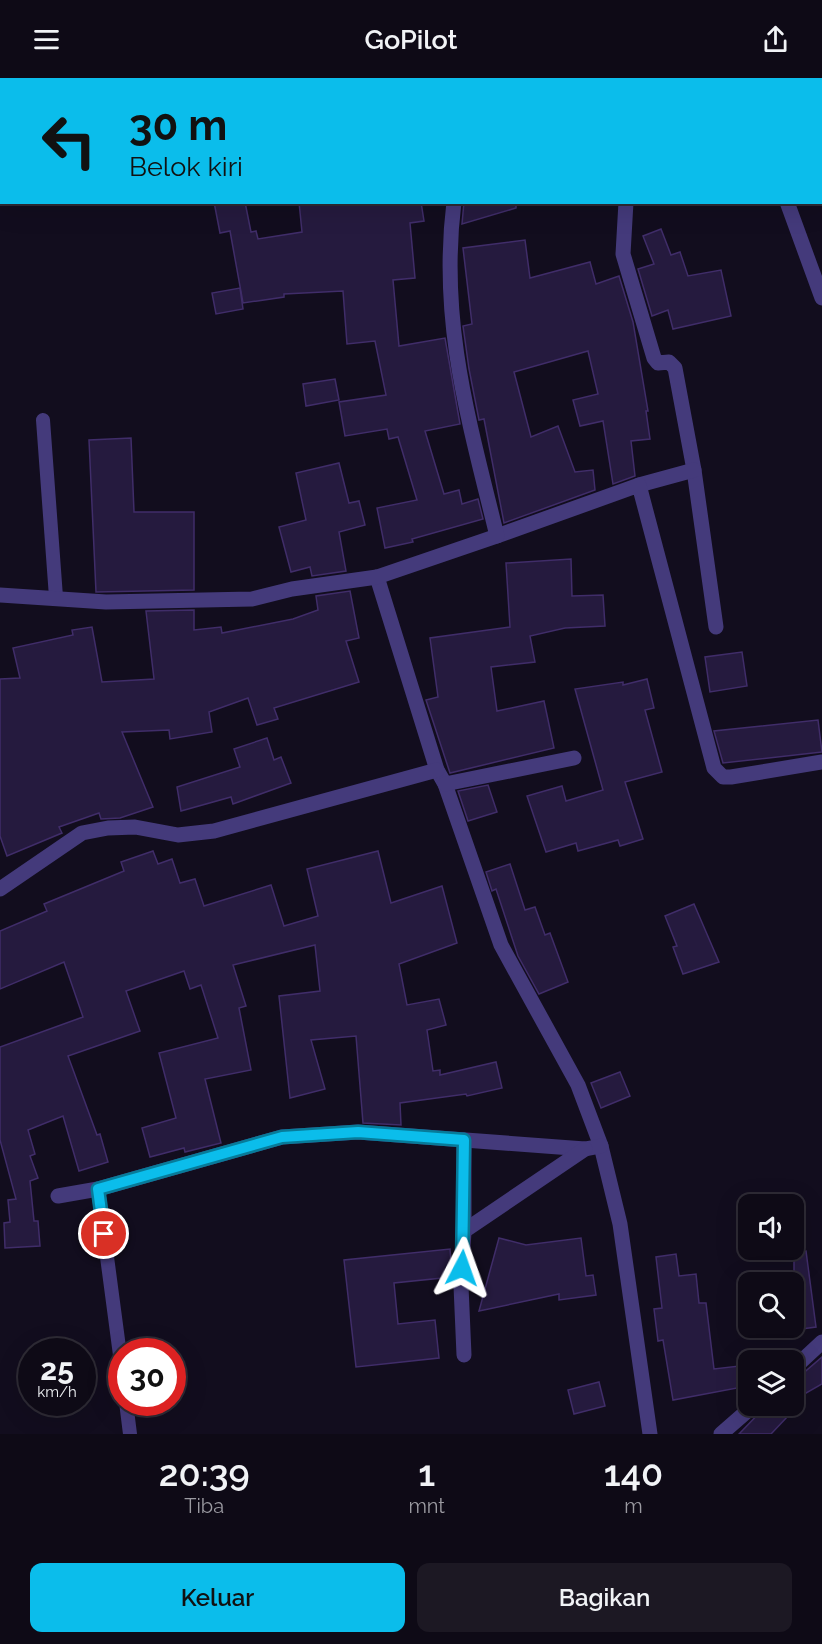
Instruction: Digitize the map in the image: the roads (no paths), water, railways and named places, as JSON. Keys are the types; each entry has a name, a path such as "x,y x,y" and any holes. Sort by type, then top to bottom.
{"street":[{"path":"454,204 448,249 450,308 458,374 497,536"},
{"path":"626,204 623,254 654,358 658,363 669,362 675,368 693,470 716,627"},
{"path":"788,204 822,298"},
{"path":"0,595 106,602 252,599 291,589 377,577 639,485 693,470"},
{"path":"639,485 714,768 723,777 730,777 822,762"},
{"path":"377,577 437,770 445,784 501,945 578,1085 601,1146 620,1224 650,1434"},
{"path":"445,784 574,758"},
{"path":"0,889 82,833 135,826 178,835 214,831 437,770"},
{"path":"58,1196 98,1189 282,1137 358,1132 585,1149 601,1146"},
{"path":"464,1140 464,1231 460,1286 464,1354"},
{"path":"464,1231 585,1149"},
{"path":"804,1359 822,1342"},
{"path":"721,1434 742,1416"}],"lane":[{"path":"43,420 56,597"},
{"path":"98,1189 118,1338"},
{"path":"128,1416 130,1434"}]}
